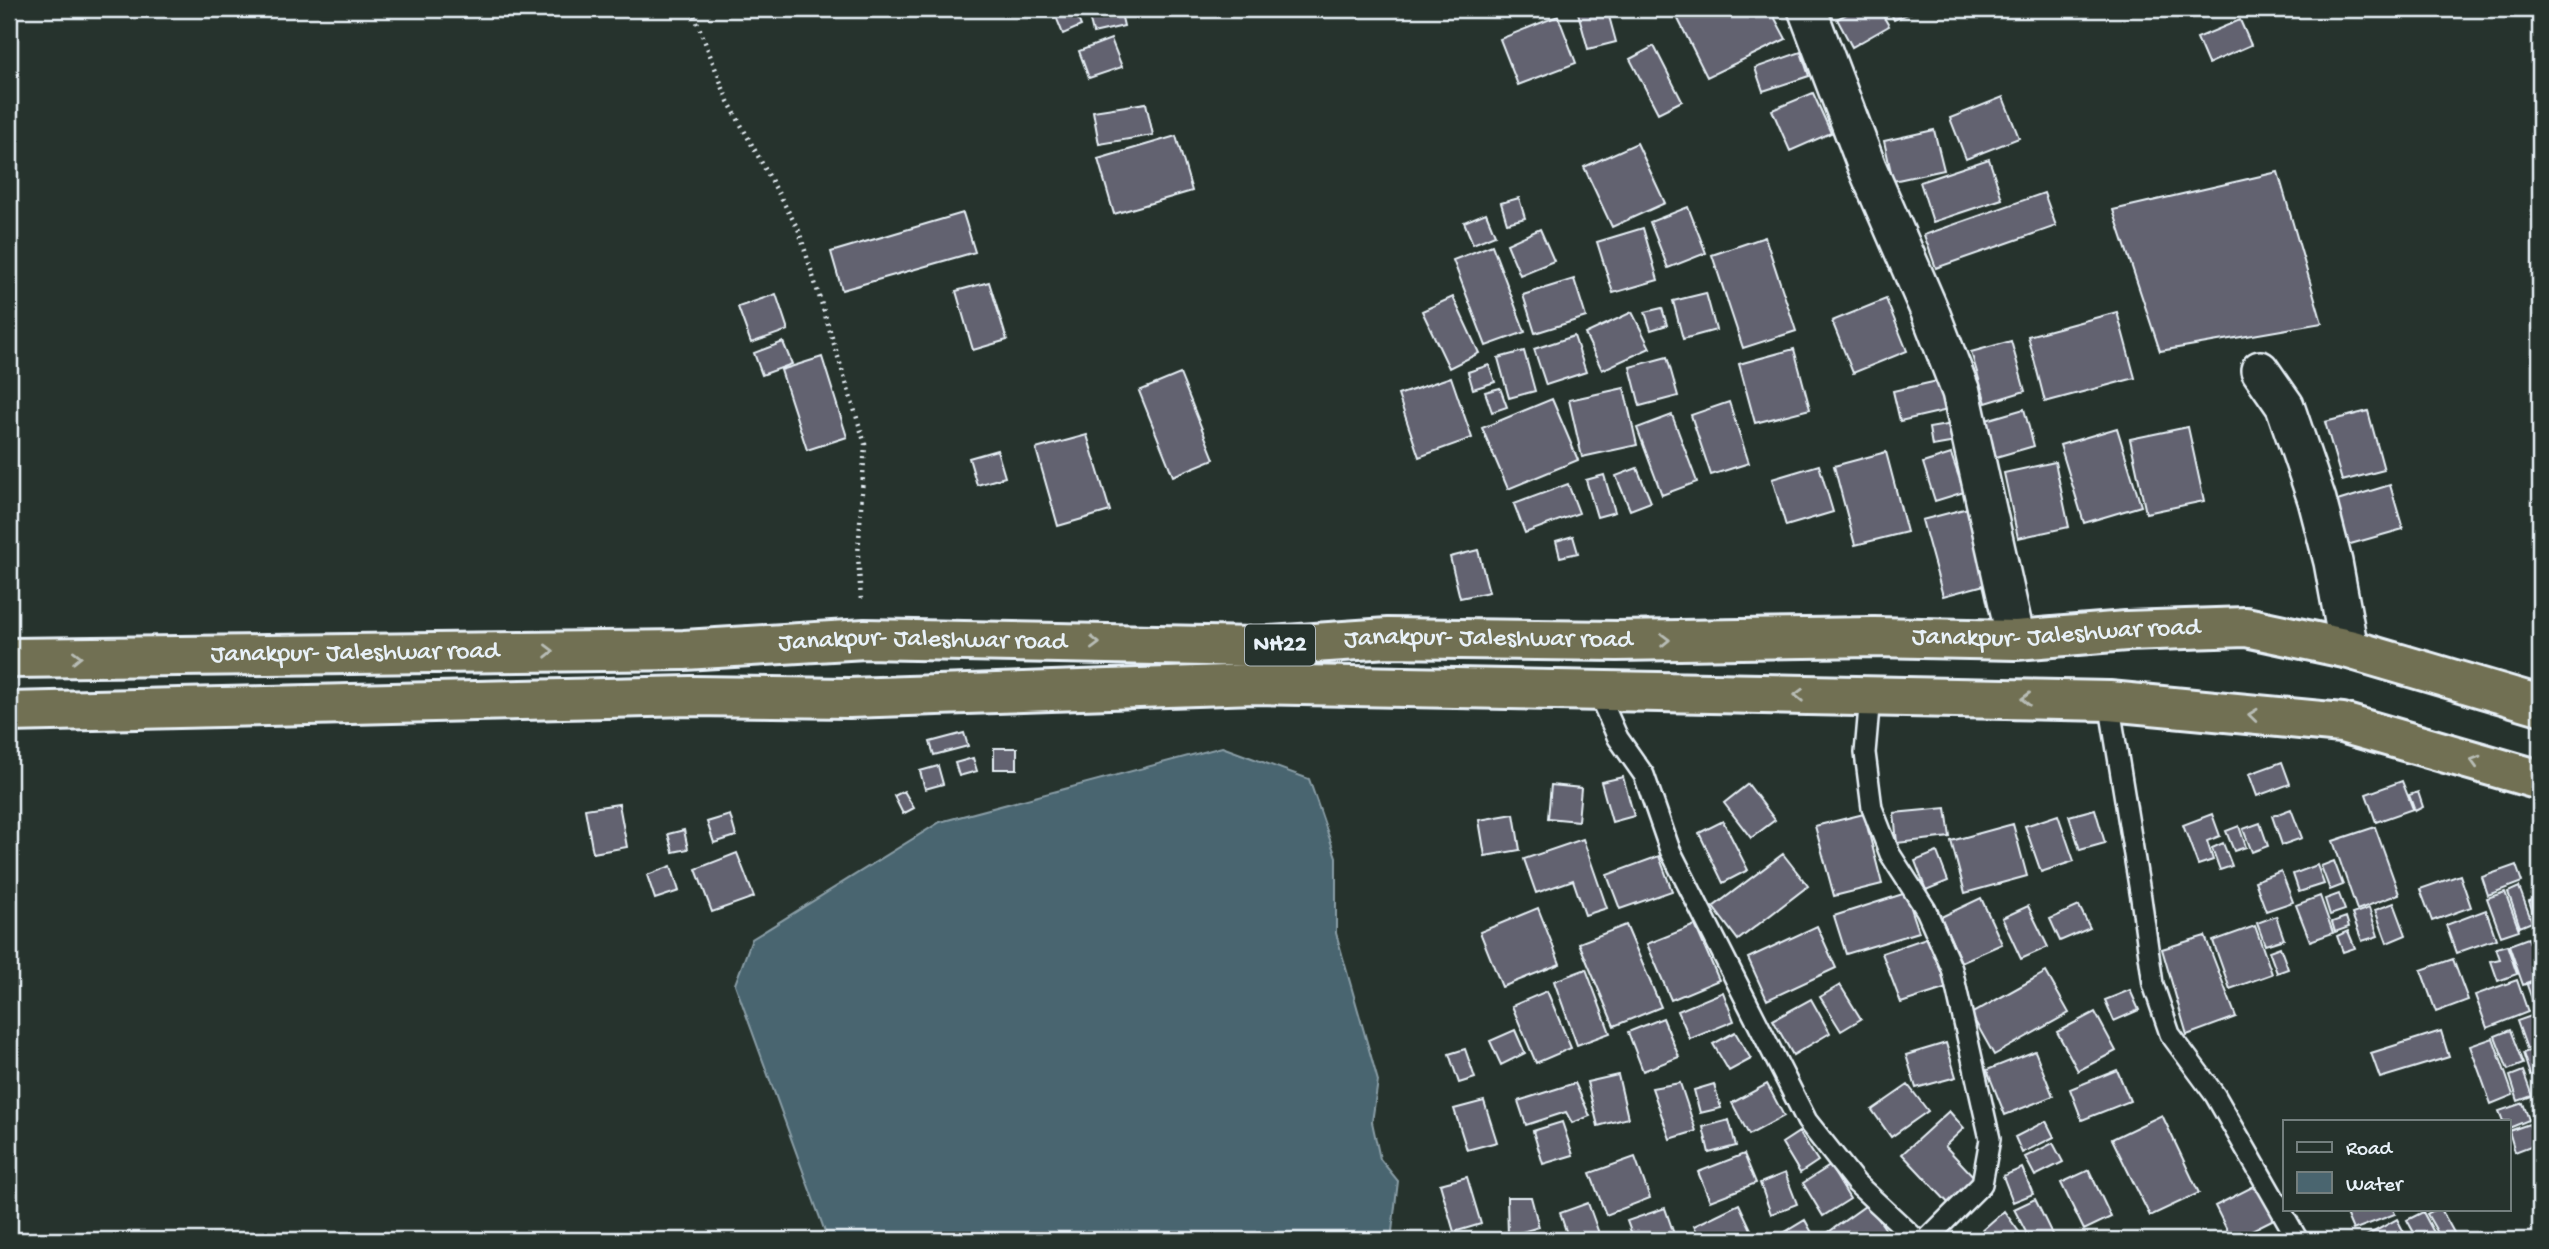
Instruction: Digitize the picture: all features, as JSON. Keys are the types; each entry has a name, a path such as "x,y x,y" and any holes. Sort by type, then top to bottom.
{"highway":[{"name":"Janakpur- Jaleshwar road","path":"9,658 684,650 865,639 1255,647 1388,638 1617,641 1874,637 2016,640 2126,631 2246,627 2349,649 2540,705"},
{"name":"Janakpur- Jaleshwar road","path":"9,712 691,696 849,698 1255,684 2109,701 2342,723 2540,780"}],"street":[{"path":"1807,9 1867,167 1930,312 1961,392 2016,640"},
{"path":"2260,370 2285,406 2317,500 2333,562 2349,649"}],"lane":[{"path":"1597,691 1618,738 1644,775 1670,850 1807,1121 1856,1183 1917,1240"},
{"path":"1870,696 1865,753 1872,808 1890,854 1927,910 1951,970 1990,1139 1982,1184 1926,1240"},
{"path":"2109,701 2141,898 2152,985 2170,1034 2215,1095 2298,1240"}],"path":[{"path":"692,9 728,100 799,231 864,444 858,555 865,639"}],"water":[{"path":"1222,747 1309,779 1336,857 1336,933 1378,1081 1372,1122 1380,1159 1398,1181 1391,1240 828,1240 735,984 752,939 940,822"}],"building":[{"path":"1074,9 1081,26 1063,34 1055,14"},
{"path":"1087,9 1120,9 1124,26 1093,33"},
{"path":"1577,9 1607,9 1616,42 1588,49"},
{"path":"1673,9 1770,9 1786,39 1707,77"},
{"path":"1856,9 1879,9 1889,26 1852,47 1837,19"},
{"path":"1889,9 1919,9 1894,20"},
{"path":"1558,16 1576,63 1518,85 1500,39"},
{"path":"2240,20 2251,45 2208,64 2197,38"},
{"path":"1111,39 1122,67 1089,78 1079,51"},
{"path":"1654,46 1682,101 1658,113 1630,59"},
{"path":"1801,52 1809,76 1763,91 1755,68"},
{"path":"1813,93 1831,133 1790,151 1772,110"},
{"path":"2003,97 2019,138 1966,159 1950,118"},
{"path":"1146,103 1153,135 1099,144 1093,111"},
{"path":"1934,130 1944,170 1893,181 1884,141"},
{"path":"1176,136 1192,191 1114,214 1098,159"},
{"path":"1637,143 1665,203 1612,227 1584,167"},
{"path":"1989,159 2002,199 1933,222 1920,182"},
{"path":"2278,172 2322,323 2160,351 2113,210"},
{"path":"2044,193 2056,226 1936,268 1924,235"},
{"path":"1519,198 1525,218 1507,223 1501,203"},
{"path":"1688,207 1706,253 1668,268 1650,222"},
{"path":"963,213 975,252 842,290 831,252"},
{"path":"1486,213 1495,235 1473,244 1464,222"},
{"path":"1643,228 1658,280 1613,293 1597,242"},
{"path":"1540,229 1554,261 1520,275 1507,244"},
{"path":"1765,237 1796,331 1743,348 1712,255"},
{"path":"1492,245 1525,332 1486,346 1453,260"},
{"path":"1574,279 1586,317 1535,333 1523,295"},
{"path":"989,282 1007,340 973,350 956,291"},
{"path":"1706,293 1716,330 1683,339 1673,301"},
{"path":"776,294 788,330 751,343 738,307"},
{"path":"1453,297 1479,353 1449,368 1422,311"},
{"path":"1886,299 1907,351 1853,373 1832,321"},
{"path":"1662,308 1667,325 1651,330 1645,312"},
{"path":"1632,312 1650,348 1602,370 1585,334"},
{"path":"2117,312 2135,378 2045,402 2028,336"},
{"path":"1574,336 1586,372 1546,385 1534,349"},
{"path":"2011,341 2025,391 1986,403 1971,352"},
{"path":"783,342 792,364 762,375 754,353"},
{"path":"1794,349 1810,409 1755,423 1739,364"},
{"path":"1524,351 1535,391 1509,398 1498,358"},
{"path":"822,357 847,437 807,450 781,370"},
{"path":"1667,357 1678,396 1640,406 1630,367"},
{"path":"1489,365 1495,382 1473,389 1468,372"},
{"path":"1180,374 1214,459 1173,476 1139,391"},
{"path":"1451,377 1472,438 1419,457 1398,395"},
{"path":"1942,380 1948,410 1900,421 1893,391"},
{"path":"1500,388 1507,407 1492,412 1485,392"},
{"path":"1624,388 1637,445 1582,457 1569,400"},
{"path":"1552,399 1578,460 1508,489 1482,428"},
{"path":"1729,402 1749,463 1711,475 1691,415"},
{"path":"2024,409 2034,446 1996,457 1986,420"},
{"path":"2368,411 2384,470 2342,481 2325,422"},
{"path":"1672,415 1697,482 1662,495 1637,428"},
{"path":"1953,424 1956,442 1932,446 1929,428"},
{"path":"2188,427 2204,501 2146,513 2130,439"},
{"path":"2117,428 2141,506 2084,523 2060,445"},
{"path":"1087,435 1110,511 1058,526 1036,449"},
{"path":"997,450 1005,477 977,485 969,458"},
{"path":"1886,452 1907,532 1855,545 1834,466"},
{"path":"1951,454 1964,492 1935,501 1923,463"},
{"path":"2055,462 2069,527 2018,538 2004,473"},
{"path":"1819,465 1833,512 1786,526 1772,479"},
{"path":"1637,468 1651,502 1630,510 1616,476"},
{"path":"1604,475 1615,512 1597,517 1586,480"},
{"path":"1568,484 1579,513 1525,533 1514,504"},
{"path":"2390,485 2403,529 2347,545 2334,502"},
{"path":"1968,508 1988,584 1943,596 1922,520"},
{"path":"1573,536 1578,553 1560,557 1556,541"},
{"path":"1478,550 1489,592 1460,598 1450,557"},
{"path":"964,733 968,746 934,755 930,742"},
{"path":"994,748 1017,748 1017,769 994,769"},
{"path":"973,758 977,771 959,776 955,763"},
{"path":"2282,762 2290,784 2257,796 2249,774"},
{"path":"938,766 943,784 925,789 920,771"},
{"path":"1623,777 1634,816 1612,822 1601,782"},
{"path":"2402,781 2413,809 2376,822 2366,794"},
{"path":"1748,784 1775,820 1751,838 1724,803"},
{"path":"1551,785 1581,788 1578,821 1548,818"},
{"path":"904,791 914,808 903,814 894,796"},
{"path":"2418,792 2423,807 2415,811 2409,795"},
{"path":"619,804 627,847 593,853 585,809"},
{"path":"1946,808 1950,837 1897,843 1894,813"},
{"path":"2095,809 2105,843 2080,850 2069,816"},
{"path":"2291,809 2302,838 2282,845 2272,816"},
{"path":"1514,814 1520,850 1485,856 1479,820"},
{"path":"1864,814 1882,884 1834,896 1815,826"},
{"path":"2212,814 2220,836 2207,841 2213,860 2198,865 2183,825"},
{"path":"730,815 736,836 714,843 707,822"},
{"path":"2058,815 2074,861 2041,872 2025,826"},
{"path":"1723,821 1748,870 1723,883 1699,833"},
{"path":"2260,823 2268,846 2252,852 2243,829"},
{"path":"2013,824 2027,876 1965,893 1951,841"},
{"path":"2239,826 2246,847 2234,851 2226,831"},
{"path":"2375,827 2399,894 2357,910 2333,841"},
{"path":"684,830 688,849 673,852 668,834"},
{"path":"1583,839 1607,908 1585,915 1573,880 1536,893 1524,859"},
{"path":"2223,843 2232,866 2220,870 2212,848"},
{"path":"1937,852 1948,881 1926,890 1915,861"},
{"path":"737,853 754,897 712,912 696,869"},
{"path":"1783,854 1808,886 1738,940 1713,907"},
{"path":"1659,856 1672,891 1620,909 1607,875"},
{"path":"2334,861 2343,885 2330,890 2321,866"},
{"path":"2317,865 2324,884 2299,892 2293,874"},
{"path":"2516,865 2522,882 2488,895 2482,877"},
{"path":"671,866 679,891 655,899 647,875"},
{"path":"2281,871 2293,902 2266,911 2255,881"},
{"path":"2460,875 2471,907 2432,921 2420,889"},
{"path":"2519,887 2532,922 2520,927 2508,892"},
{"path":"2505,892 2519,930 2501,936 2487,898"},
{"path":"1906,893 1919,932 1846,954 1834,916"},
{"path":"2339,894 2345,910 2330,915 2325,899"},
{"path":"2320,896 2333,933 2310,941 2296,905"},
{"path":"2540,897 2540,927 2539,928 2529,901"},
{"path":"1981,898 2002,944 1961,962 1941,917"},
{"path":"2394,903 2406,935 2387,943 2375,910"},
{"path":"2028,906 2048,947 2021,959 2002,918"},
{"path":"2079,906 2090,928 2060,941 2050,919"},
{"path":"1538,908 1560,964 1502,987 1480,932"},
{"path":"2369,908 2378,936 2362,941 2352,914"},
{"path":"2486,910 2496,939 2456,953 2446,925"},
{"path":"2276,916 2284,939 2265,945 2257,923"},
{"path":"2346,917 2349,927 2335,932 2332,922"},
{"path":"1626,925 1661,1007 1614,1026 1579,943"},
{"path":"1695,925 1719,980 1671,1000 1647,944"},
{"path":"1817,926 1836,968 1767,1000 1748,958"},
{"path":"2255,926 2272,974 2230,989 2213,941"},
{"path":"2348,931 2355,948 2343,952 2337,936"},
{"path":"2205,936 2236,1017 2187,1035 2162,949"},
{"path":"1929,937 1947,988 1901,1003 1882,953"},
{"path":"2528,938 2540,979 2523,985 2509,945"},
{"path":"2507,945 2517,974 2498,981 2491,961 2500,959 2496,948"},
{"path":"2280,947 2288,969 2277,973 2269,951"},
{"path":"2453,959 2468,1000 2436,1012 2421,970"},
{"path":"1586,969 1610,1033 1577,1045 1554,981"},
{"path":"2046,972 2069,1013 1994,1055 1971,1014"},
{"path":"2517,980 2528,1012 2487,1028 2475,995"},
{"path":"2540,981 2540,1003 2534,1005 2527,985"},
{"path":"1840,985 1861,1019 1841,1031 1820,997"},
{"path":"2130,990 2139,1010 2114,1021 2105,1000"},
{"path":"1547,991 1571,1048 1536,1063 1512,1006"},
{"path":"1723,992 1734,1021 1690,1039 1678,1011"},
{"path":"1811,999 1830,1033 1793,1055 1773,1020"},
{"path":"2095,1012 2116,1051 2078,1071 2057,1032"},
{"path":"2540,1013 2540,1045 2527,1049 2517,1021"},
{"path":"1663,1018 1679,1057 1643,1071 1628,1032"},
{"path":"1515,1030 1525,1053 1501,1065 1490,1041"},
{"path":"2510,1030 2523,1064 2508,1070 2495,1036"},
{"path":"2441,1031 2449,1057 2380,1078 2371,1053"},
{"path":"1735,1032 1751,1059 1729,1071 1713,1044"},
{"path":"2493,1038 2513,1095 2491,1104 2470,1046"},
{"path":"1946,1043 1956,1077 1916,1088 1906,1055"},
{"path":"2540,1047 2540,1071 2530,1075 2523,1053"},
{"path":"1465,1049 1475,1078 1459,1083 1449,1054"},
{"path":"2035,1051 2053,1096 2005,1115 1987,1070"},
{"path":"2117,1070 2130,1101 2082,1120 2070,1089"},
{"path":"2523,1071 2532,1096 2518,1101 2510,1076"},
{"path":"1618,1075 1628,1118 1598,1126 1587,1082"},
{"path":"1575,1083 1590,1116 1572,1123 1566,1112 1526,1125 1518,1101"},
{"path":"1680,1083 1696,1131 1670,1139 1652,1088"},
{"path":"1714,1084 1721,1108 1700,1113 1694,1090"},
{"path":"1767,1084 1784,1116 1749,1135 1732,1103"},
{"path":"1908,1085 1928,1111 1891,1137 1872,1110"},
{"path":"1484,1101 1497,1142 1467,1150 1454,1109"},
{"path":"2523,1103 2529,1120 2510,1128 2510,1120 2503,1120 2499,1111"},
{"path":"1949,1111 1964,1128 1945,1146 1976,1179 1951,1206 1902,1154"},
{"path":"2162,1115 2199,1193 2150,1216 2112,1139"},
{"path":"1729,1120 1736,1146 1709,1153 1703,1127"},
{"path":"2046,1121 2054,1137 2022,1153 2015,1137"},
{"path":"1562,1122 1573,1155 1543,1164 1533,1131"},
{"path":"2529,1124 2536,1144 2515,1152 2510,1131"},
{"path":"1799,1132 1818,1161 1800,1173 1782,1143"},
{"path":"2053,1143 2063,1162 2035,1176 2025,1157"},
{"path":"1744,1154 1756,1183 1710,1201 1698,1172"},
{"path":"1635,1157 1650,1198 1606,1215 1590,1173"},
{"path":"1830,1166 1850,1199 1823,1216 1803,1183"},
{"path":"2022,1168 2033,1194 2013,1202 2003,1176"},
{"path":"2089,1170 2111,1217 2084,1230 2061,1183"},
{"path":"1785,1173 1797,1204 1771,1214 1760,1183"},
{"path":"1467,1177 1481,1224 1454,1232 1440,1184"},
{"path":"2260,1183 2278,1217 2232,1240 2215,1206"},
{"path":"1507,1197 1531,1197 1539,1227 1508,1236"},
{"path":"2035,1199 2054,1238 2050,1240 2030,1240 2014,1209"},
{"path":"1588,1203 1601,1239 1569,1240 1560,1213"},
{"path":"1739,1204 1756,1240 1701,1240 1694,1226"},
{"path":"1868,1204 1893,1240 1819,1239"},
{"path":"1665,1208 1676,1240 1634,1240 1627,1221"},
{"path":"2344,1210 2393,1210 2395,1214 2353,1230"},
{"path":"2442,1210 2458,1240 2442,1240 2427,1214"},
{"path":"2004,1211 2025,1240 1971,1240"},
{"path":"2423,1212 2438,1240 2418,1240 2407,1220"},
{"path":"2397,1219 2408,1240 2359,1240"},
{"path":"1805,1220 1816,1240 1772,1240"}]}
